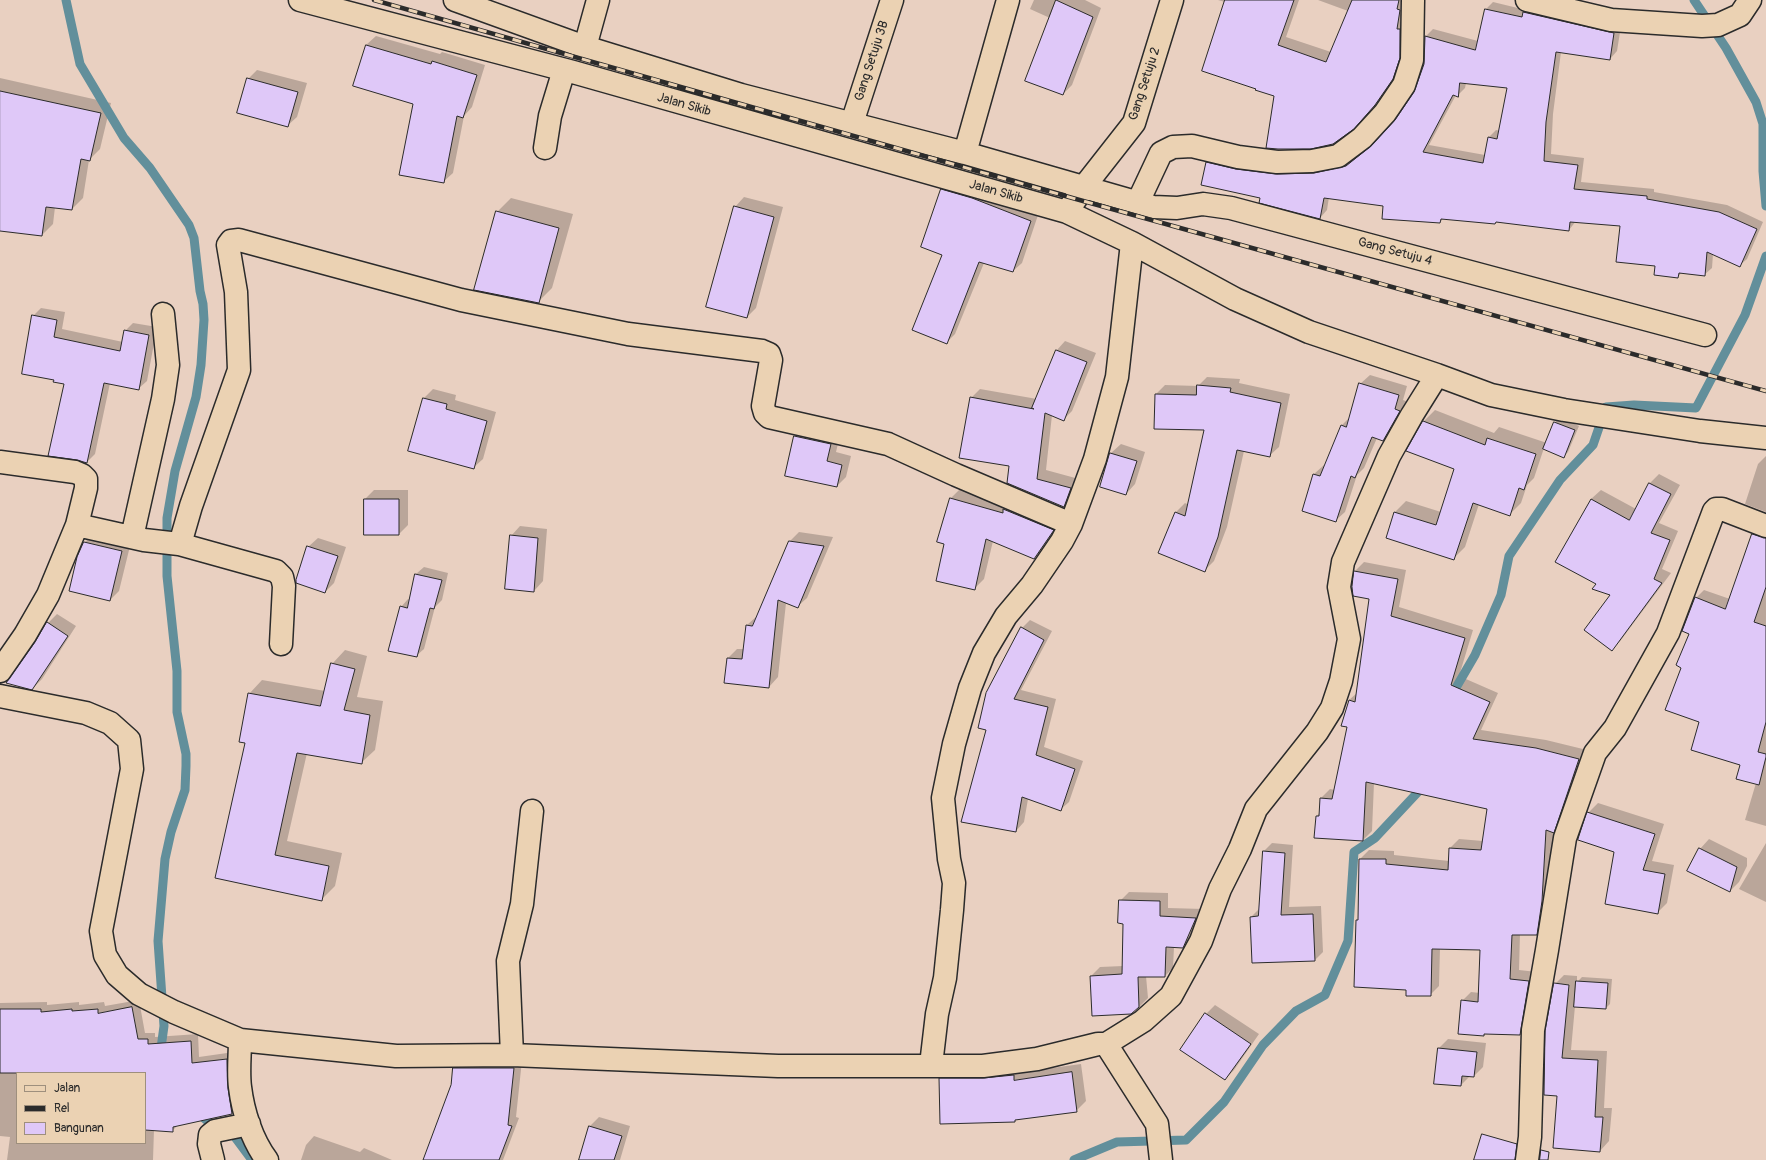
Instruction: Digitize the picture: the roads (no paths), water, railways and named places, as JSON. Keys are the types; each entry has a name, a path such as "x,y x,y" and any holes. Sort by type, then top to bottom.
{"street":[{"name":"Jalan Sikib","path":"300,0 564,70 1075,199"},
{"path":"455,0 585,47 741,95 965,153 1075,199 1132,243 1235,299 1309,332 1437,375 1490,395 1564,410 1700,431 1757,438"},
{"path":"585,47 598,0"},
{"name":"Gang Setuju 3B","path":"852,123 892,0"},
{"path":"965,153 1008,0"},
{"name":"Gang Setuju 2","path":"1075,199 1134,123 1172,0"},
{"path":"1138,202 1161,153 1173,147 1192,146 1238,156 1277,162 1312,161 1338,156 1362,138 1385,113 1404,86 1412,60 1413,0"},
{"path":"1527,0 1611,20 1702,26 1718,25 1740,15 1750,0"},
{"path":"545,148 550,116 564,70"},
{"name":"Gang Setuju 4","path":"1075,199 1138,202 1153,207 1177,208 1203,204 1231,208 1705,335"},
{"path":"180,544 191,506 239,370 236,292 228,245 231,241 239,240 461,300 628,334 762,351 769,354 772,360 763,406 765,413 769,417 888,444 956,475 1072,524"},
{"path":"931,1065 937,1014 945,978 954,883 949,859 942,798 954,744 970,688 984,653 1006,616 1048,562 1072,524 1095,460 1116,377 1132,243"},
{"path":"138,539 168,364 163,314"},
{"path":"0,696 86,713 110,723 129,740 132,769 101,931 105,954 117,975 139,994 174,1012 240,1040 396,1056 512,1055 778,1066 983,1066 1036,1059 1098,1044 1106,1044 1143,1022 1171,996 1201,941 1220,889 1240,849 1256,809 1317,732 1332,708 1341,681 1349,639 1339,587 1343,562 1389,456 1437,375"},
{"path":"0,462 68,470 82,475 86,479 86,488 77,525 48,595 25,635 0,671"},
{"path":"1527,1160 1530,1137 1533,1030 1548,950 1565,838 1595,753 1615,728 1668,633 1716,508 1766,526"},
{"path":"77,525 138,539 180,544 276,571 282,577 284,586 281,644"},
{"path":"512,1055 508,961 522,904 532,811"},
{"path":"240,1040 240,1087 244,1125 266,1160"},
{"path":"1106,1044 1157,1124 1161,1160"},
{"path":"213,1160 209,1139 210,1135 215,1131 244,1125"}],"waterway":[{"path":"66,0 80,64 124,138 150,168 189,225 194,238 200,291 203,304 204,320 201,365 196,397 175,471 167,518 167,576 177,671 177,712 186,754 186,766 185,790 171,832 165,859 158,941 164,1026 161,1054"},
{"path":"1694,0 1726,48 1756,102 1763,124 1763,171 1766,206"},
{"path":"1450,698 1475,655 1501,595 1509,556 1560,480 1593,445 1606,407 1634,405 1696,408 1745,315 1766,256"},
{"path":"1074,1160 1117,1142 1186,1140 1224,1102 1263,1045 1296,1011 1325,995 1348,941 1354,852 1375,838 1418,792 1422,782"},
{"path":"198,1113 211,1124 226,1125 252,1160"}],"railway":[{"path":"374,0 1076,199 1766,391"}]}
